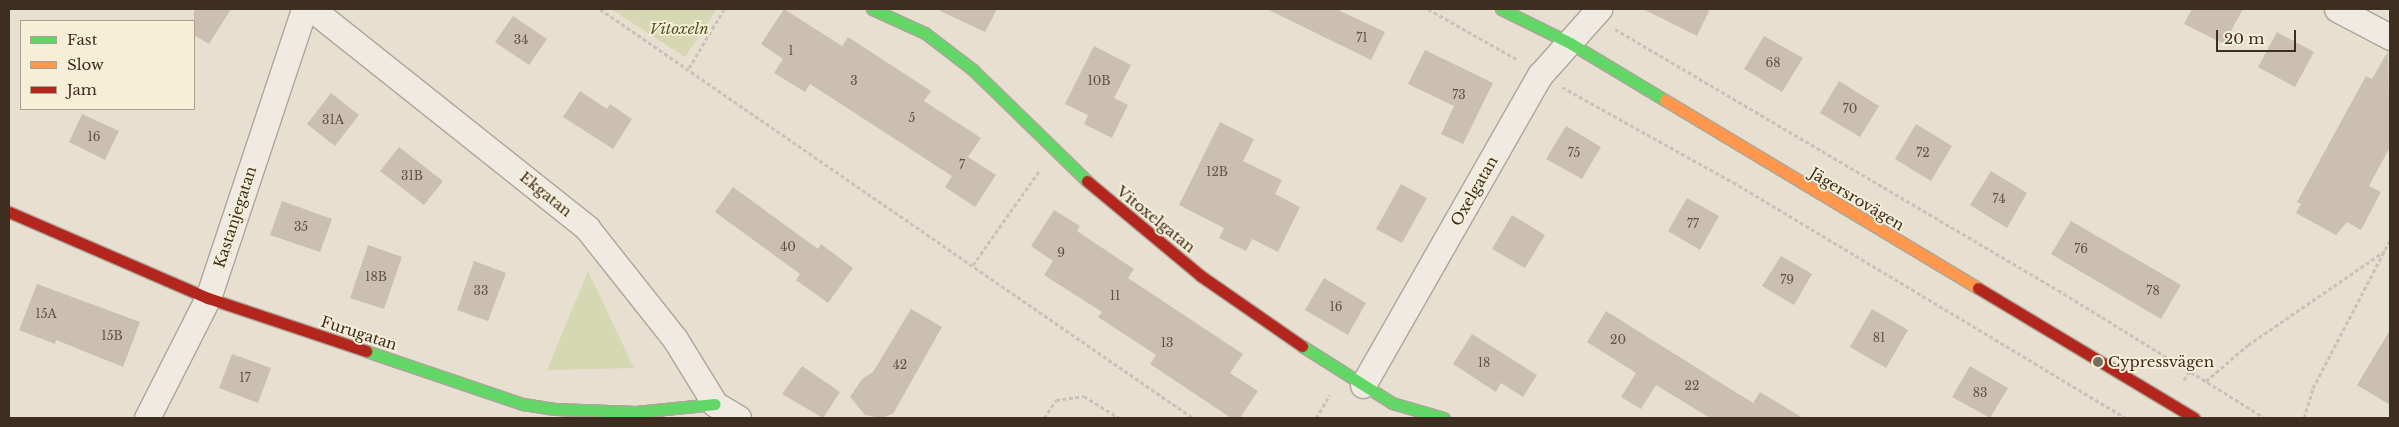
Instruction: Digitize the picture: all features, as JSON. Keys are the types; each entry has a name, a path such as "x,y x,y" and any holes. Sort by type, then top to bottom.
{"street":[{"name":"Kastanjegatan","path":"147,418 208,298 304,9"},
{"name":"Ekgatan","path":"312,9 587,228 675,339 715,404 738,418"},
{"name":"Vitoxelgatan","path":"872,9 925,33 973,70 1096,189 1201,276 1277,331 1392,403 1444,418"},
{"name":"Jägersrovägen","path":"1501,9 1570,43 2194,418"},
{"path":"2337,9 2390,37"},
{"name":"Oxelgatan","path":"1363,385 1540,75 1597,13"},
{"name":"Furugatan","path":"9,212 208,298 540,408 636,412 715,404"}],"path":[{"path":"600,9 689,68 1193,418"},
{"path":"689,68 724,9"},
{"path":"1428,9 1497,46 1540,75 1733,182 2126,418"},
{"path":"1597,13 2265,418"},
{"path":"973,264 1054,149"},
{"path":"2304,418 2314,388 2390,240"},
{"path":"2206,381 2248,345 2385,251"},
{"path":"2180,386 2194,364"},
{"path":"1044,418 1056,400 1084,396 1119,418"}],"green space":[{"name":"Vitoxeln","path":"611,9 717,9 685,57"},
{"path":"588,271 634,368 547,370"}],"building":[{"path":"194,9 231,9 209,44 195,36"},
{"path":"784,9 842,46 848,37 931,91 924,101 981,138 968,157 996,175 975,207 945,187 952,176 810,84 805,92 774,73 783,59 761,44"},
{"path":"936,9 997,9 985,32"},
{"path":"1267,9 1336,9 1385,32 1371,60"},
{"path":"1643,9 1710,9 1697,36"},
{"path":"2192,9 2243,9 2224,44 2184,24"},
{"path":"513,16 547,39 529,65 495,42"},
{"path":"2277,32 2314,52 2295,87 2258,67"},
{"path":"1764,36 1803,58 1782,92 1744,69"},
{"path":"1094,46 1131,65 1114,98 1128,105 1112,138 1084,124 1088,115 1065,104"},
{"path":"1425,50 1493,83 1463,144 1441,134 1454,106 1408,84"},
{"path":"2388,51 2390,147 2369,186 2381,192 2361,230 2347,222 2336,235 2296,213 2301,204 2297,202 2366,76 2372,79"},
{"path":"1839,81 1879,106 1860,137 1820,113"},
{"path":"580,91 607,109 610,104 632,119 613,149 563,117"},
{"path":"331,93 359,115 335,146 307,124"},
{"path":"82,114 119,131 105,160 69,142"},
{"path":"1220,122 1254,139 1243,161 1282,180 1275,194 1300,207 1278,252 1252,239 1246,251 1219,238 1224,228 1179,205"},
{"path":"1916,124 1952,146 1931,181 1895,159"},
{"path":"1566,126 1601,147 1582,179 1546,159"},
{"path":"399,147 443,181 424,205 380,171"},
{"path":"1991,171 2027,193 2007,228 1970,205"},
{"path":"1401,184 1427,198 1402,243 1376,229"},
{"path":"733,187 818,249 821,244 853,268 828,303 796,280 800,274 715,212"},
{"path":"1687,198 1719,216 1700,250 1668,231"},
{"path":"282,201 332,219 320,252 270,235"},
{"path":"1054,210 1080,226 1077,231 1134,269 1128,278 1243,354 1230,373 1258,391 1240,418 1231,418 1150,364 1156,355 1098,317 1102,312 1044,275 1053,261 1031,246"},
{"path":"1512,215 1545,235 1525,268 1492,249"},
{"path":"2071,221 2181,285 2161,319 2051,254"},
{"path":"368,245 402,257 384,309 350,298"},
{"path":"1781,256 1812,274 1794,305 1762,286"},
{"path":"474,261 506,273 488,321 457,310"},
{"path":"1324,278 1366,303 1348,335 1305,310"},
{"path":"37,284 140,322 123,367 56,340 55,344 19,330"},
{"path":"911,309 942,327 893,414 881,418 865,415 850,397 862,379 873,372"},
{"path":"1872,309 1908,330 1886,368 1850,347"},
{"path":"1606,311 1753,403 1760,392 1803,418 1710,418 1656,385 1641,409 1621,397 1636,373 1587,342"},
{"path":"2390,330 2390,405 2357,385"},
{"path":"1472,334 1537,375 1523,397 1501,383 1496,392 1453,364"},
{"path":"232,354 271,368 258,403 219,388"},
{"path":"802,366 840,392 823,418 782,394"},
{"path":"1970,366 2008,388 1990,418 1952,397"}],"traffic: fast":[{"path":"872,9 925,33 973,70 1087,181"},
{"path":"1501,9 1570,43 1665,100"},
{"path":"1302,346 1392,403 1444,418"},
{"path":"366,351 523,404 555,409 636,412 715,404"}],"traffic: slow":[{"path":"1665,100 1978,288"}],"traffic: jam":[{"path":"1087,181 1201,276 1302,346"},
{"path":"9,212 208,298 366,351"},
{"path":"1978,288 2194,418"}],"place":[{"name":"Cypressvägen","path":"2098,362"}]}
